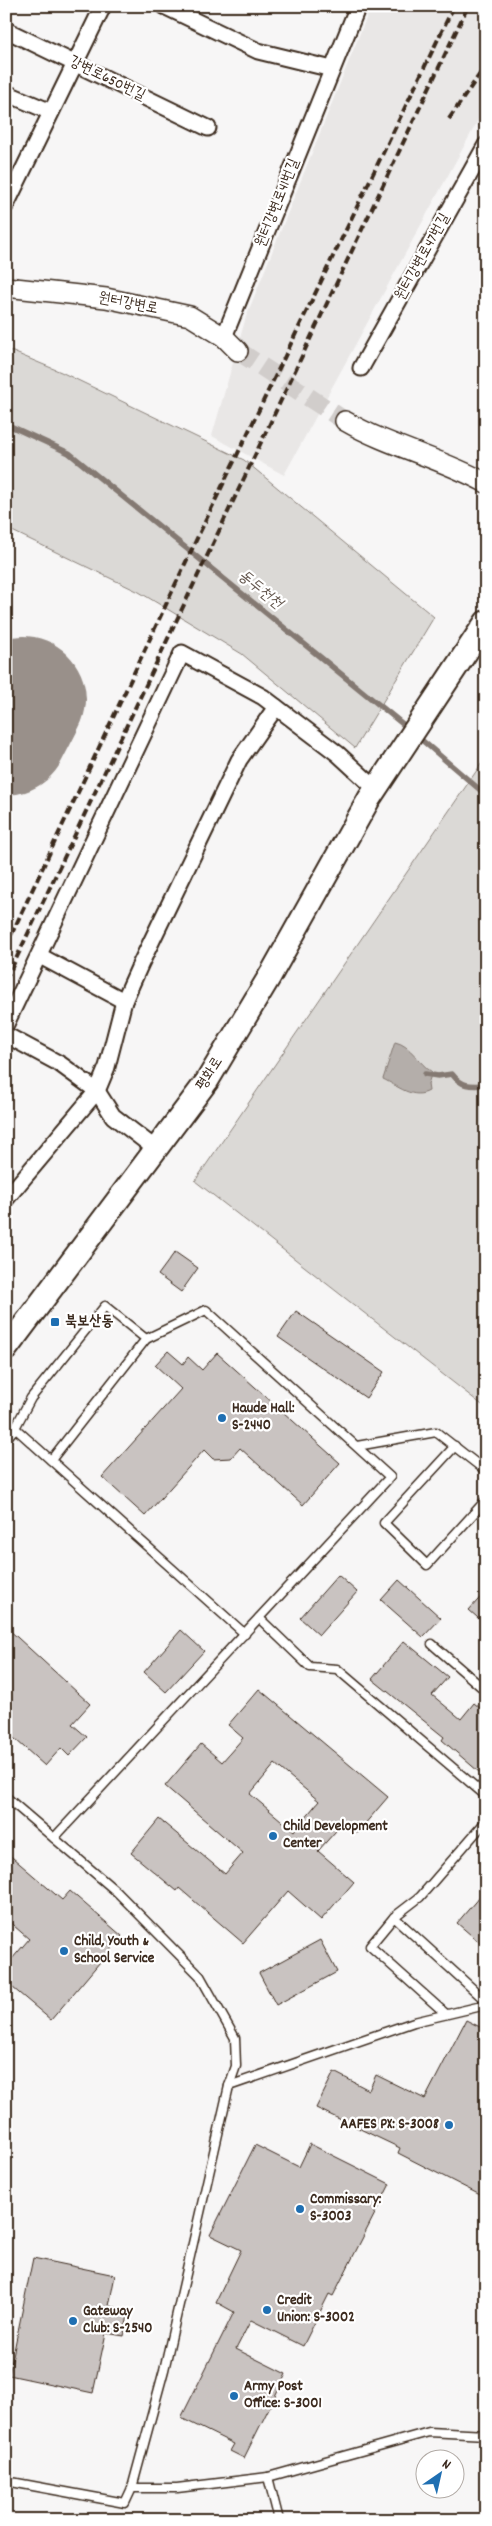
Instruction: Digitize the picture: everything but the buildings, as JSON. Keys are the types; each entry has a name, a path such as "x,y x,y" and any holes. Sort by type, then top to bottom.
{"main road":[{"name":"평화로","path":"6,1348 157,1150 206,1081 271,974 379,783 486,622"}],"street":[{"path":"8,198 103,6"},
{"path":"164,6 258,51 332,69"},
{"name":"원터강변로41번길","path":"224,337 358,6"},
{"name":"강변로650번길","path":"6,30 208,128"},
{"path":"6,93 51,112"},
{"name":"원터강변로47번길","path":"361,368 481,164 486,145"},
{"name":"원터강변로","path":"6,287 106,298 190,316 224,337 238,351"},
{"path":"345,421 365,432 413,453 465,472 486,483"},
{"path":"6,1024 40,956 182,653 263,697 379,783"},
{"path":"8,1193 97,1091 107,1067 124,1001 239,760 276,707"},
{"path":"40,956 124,1001"},
{"path":"6,1035 60,1064 97,1091 113,1116 157,1150"}],"lane":[{"path":"6,1439 15,1428 31,1398 105,1306 146,1339"},
{"path":"51,1460 146,1339 206,1310 390,1477 54,1838"},
{"path":"15,1428 245,1634"},
{"path":"357,1446 436,1432 486,1471"},
{"path":"455,1446 384,1523 427,1565 486,1500"},
{"path":"260,1618 310,1666 337,1670 486,1796"},
{"path":"432,1644 486,1691"},
{"path":"6,1796 117,1892 200,1976 235,2038 236,2066 229,2086 164,2370 126,2504 6,2481"},
{"path":"446,2014 370,1946 394,1917 420,1897 486,1821"},
{"path":"394,1917 486,2000"},
{"path":"229,2086 414,2022 486,2005"},
{"path":"132,2488 177,2488 268,2477 429,2432 486,2435"},
{"path":"268,2477 279,2520"}],"shaded area":[{"path":"371,6 486,6 486,106 284,475 212,436 246,317"},
{"path":"6,349 61,372 244,460 434,617 355,748 242,654 139,592 6,528"},
{"path":"486,757 486,1408 195,1181"},
{"path":"395,1042 406,1047 432,1072 428,1084 429,1091 417,1094 411,1093 383,1079"}],"waterway":[{"name":"동두천천","path":"6,424 69,453 410,730"},
{"name":"동두천천","path":"417,736 486,795"},
{"path":"425,1074 438,1076 452,1074 459,1081 467,1085 486,1085"}],"runway":[{"path":"6,732 23,699"}],"tunnel":[{"path":"238,351 345,421"}],"railway":[{"path":"6,946 200,532 454,6"},
{"path":"6,980 468,6"},
{"path":"449,119 486,65"}],"place":[{"name":"북보산동","path":"55,1322"},
{"name":"Haude Hall: S-2440","path":"222,1418"},
{"name":"Child Development Center","path":"273,1836"},
{"name":"Child, Youth & School Service","path":"64,1951"},
{"name":"AAFES PX: S-3008","path":"449,2125"},
{"name":"Commissary: S-3003","path":"300,2209"},
{"name":"Credit Union: S-3002","path":"267,2310"},
{"name":"Gateway Club: S-2540","path":"73,2321"},
{"name":"Army Post Office: S-3001","path":"234,2396"}]}
